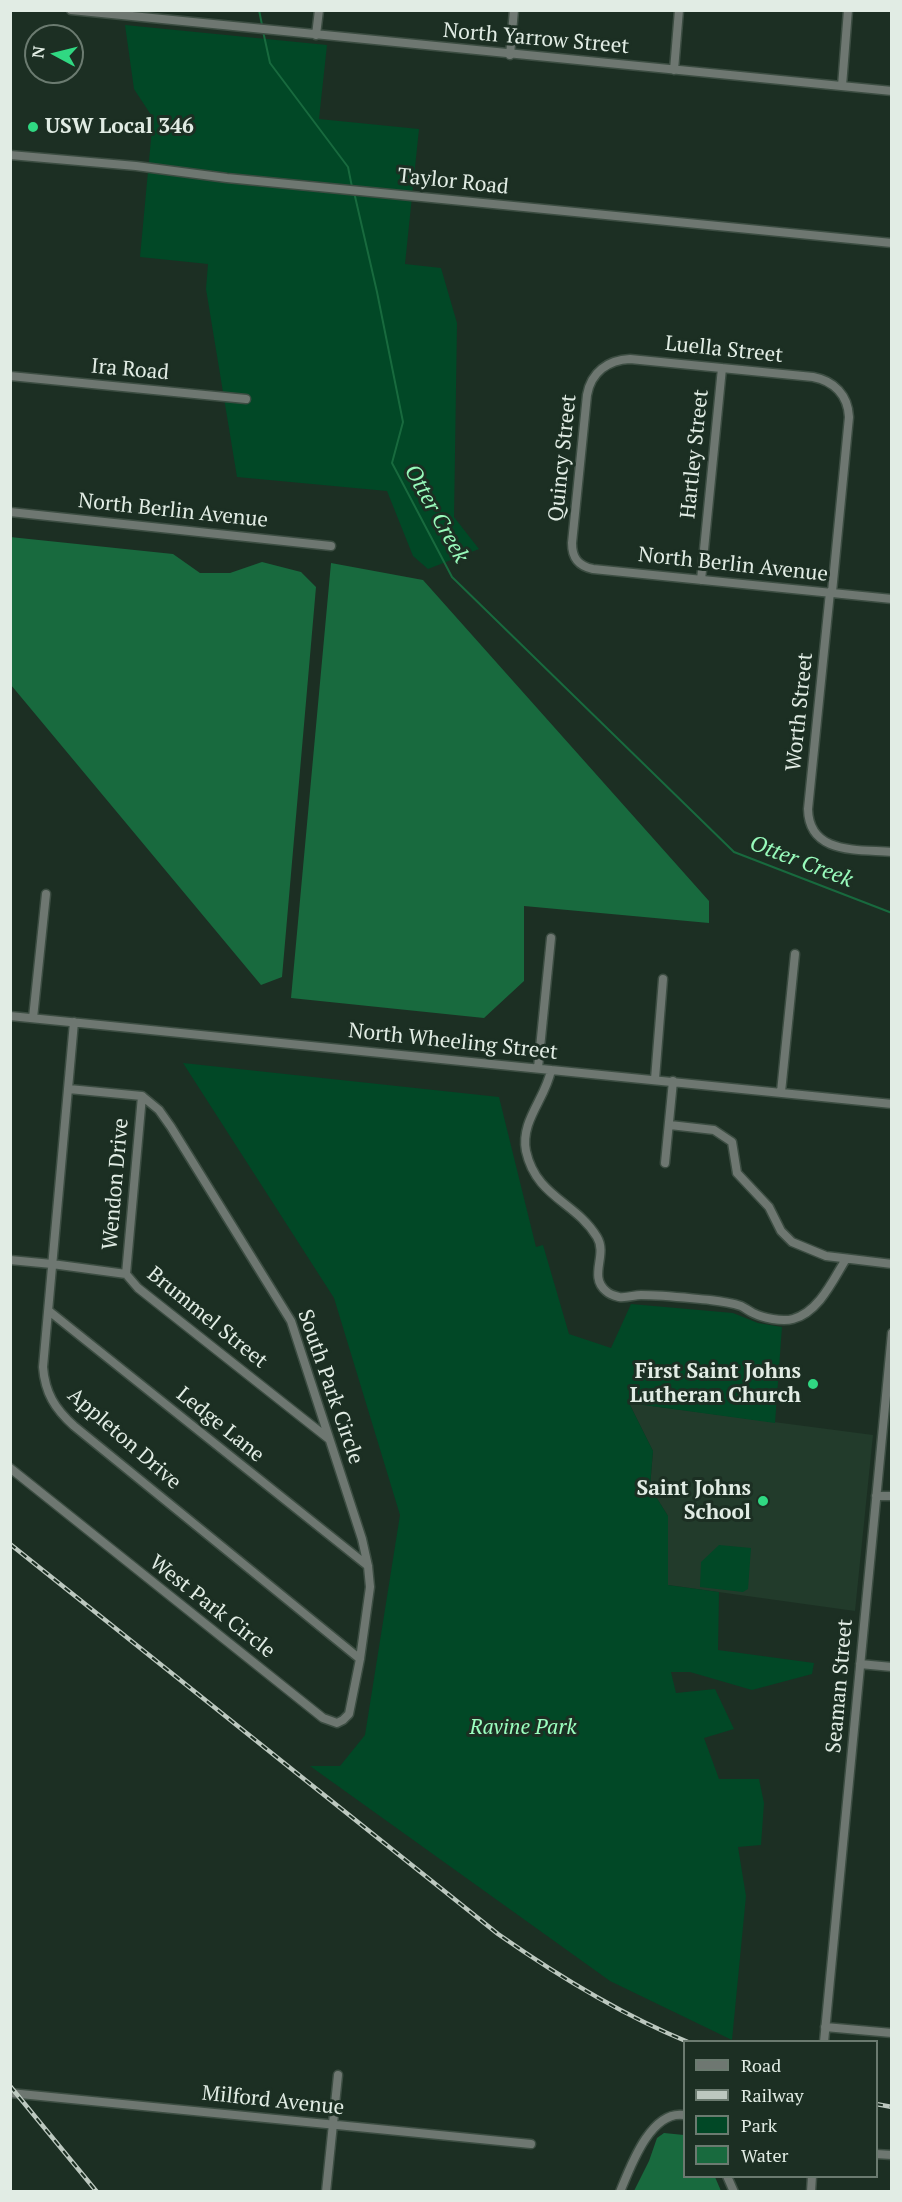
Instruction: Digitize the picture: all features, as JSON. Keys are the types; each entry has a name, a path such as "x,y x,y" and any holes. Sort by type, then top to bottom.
{"street":[{"name":"North Yarrow Street","path":"71,10 891,91"},
{"path":"316,35 319,10"},
{"path":"510,55 514,10"},
{"path":"674,70 680,10"},
{"path":"842,86 848,10"},
{"name":"Taylor Road","path":"10,155 891,243"},
{"name":"Luella Street","path":"603,367 616,360 630,359 817,378 831,383 839,390"},
{"name":"Quincy Street","path":"574,558 572,543 587,395 592,379 603,367"},
{"name":"Hartley Street","path":"701,580 722,368"},
{"name":"Ira Road","path":"10,376 246,399"},
{"name":"Worth Street","path":"839,390 845,399 849,417 808,809 809,821 814,834 821,841 832,845 891,852"},
{"name":"North Berlin Avenue","path":"10,512 331,546"},
{"name":"North Berlin Avenue","path":"574,558 590,569 891,599"},
{"path":"33,1018 46,894"},
{"path":"538,1068 551,938"},
{"path":"781,1092 795,954"},
{"path":"655,1079 663,979"},
{"name":"North Wheeling Street","path":"10,1016 891,1104"},
{"name":"Appleton Drive","path":"74,1023 44,1379 55,1407 74,1426 360,1659"},
{"path":"551,1070 547,1086 530,1117 525,1134 526,1149 531,1168 543,1186 580,1216 598,1238 602,1254 597,1273 599,1283 608,1292 618,1297 640,1295 713,1301 741,1306 761,1316 791,1320 803,1315 823,1296 846,1259"},
{"path":"665,1162 673,1081"},
{"path":"69,1089 142,1096"},
{"name":"Wendon Drive","path":"126,1274 142,1096"},
{"name":"South Park Circle","path":"142,1096 159,1110 171,1127 291,1321 369,1566 370,1587 360,1659"},
{"path":"670,1125 714,1130 732,1142 737,1173 769,1207 781,1231 792,1242 826,1256 891,1264"},
{"name":"Brummel Street","path":"10,1260 126,1274 138,1288 329,1439"},
{"name":"Ledge Lane","path":"49,1311 369,1566"},
{"name":"Seaman Street","path":"824,2040 891,1333"},
{"name":"West Park Circle","path":"10,1468 323,1718 337,1723 349,1714 360,1659"},
{"path":"876,1496 891,1496"},
{"path":"860,1664 891,1667"},
{"path":"825,2027 891,2033"},
{"path":"326,2192 338,2075"},
{"name":"Milford Avenue","path":"10,2094 531,2144"},
{"path":"620,2192 629,2169 653,2128 661,2120 675,2113 683,2115"},
{"path":"728,2178 734,2192"}],"shaded area":[{"name":"Saint Johns School","path":"629,1403 873,1435 855,1611 668,1585 668,1516 650,1487 653,1451"}],"green space":[{"path":"125,25 327,45 319,119 419,129 405,264 441,268 457,323 454,517 479,549 428,569 413,556 387,491 237,477 206,289 208,264 140,257 153,118 134,89"},
{"name":"Ravine Park","path":"183,1063 499,1097 536,1247 543,1245 569,1334 611,1348 631,1304 733,1313 758,1323 782,1327 775,1423 629,1403 653,1451 650,1487 668,1516 668,1585 719,1592 718,1650 814,1663 812,1674 752,1690 690,1672 671,1672 676,1693 715,1689 734,1729 704,1738 719,1779 759,1779 764,1803 761,1845 738,1847 746,1896 732,2040 610,1981 310,1766 340,1766 365,1735 400,1515 334,1298"},
{"path":"719,1545 751,1548 748,1589 743,1592 700,1587 701,1562"}],"water":[{"path":"10,537 173,554 200,573 230,573 262,562 301,572 316,587 282,977 261,985 11,685"},
{"path":"331,563 423,580 709,901 709,923 524,906 524,981 484,1018 291,998"},
{"path":"664,2133 683,2135 683,2178 715,2178 721,2191 634,2191 649,2161 657,2138"}],"waterway":[{"name":"Otter Creek","path":"259,10 262,25"},
{"name":"Otter Creek","path":"263,31 270,63 348,167 352,187"},
{"name":"Otter Creek","path":"354,192 403,422 392,463 452,577 734,852 892,913"}],"railway":[{"path":"10,1544 498,1934 543,1965 590,1993 683,2040"},
{"path":"10,2086 97,2192"},
{"path":"878,2104 892,2107"}],"place":[{"name":"USW Local 346","path":"33,127"},
{"name":"First Saint Johns Lutheran Church","path":"813,1384"},
{"name":"Saint Johns School","path":"763,1501"}]}
